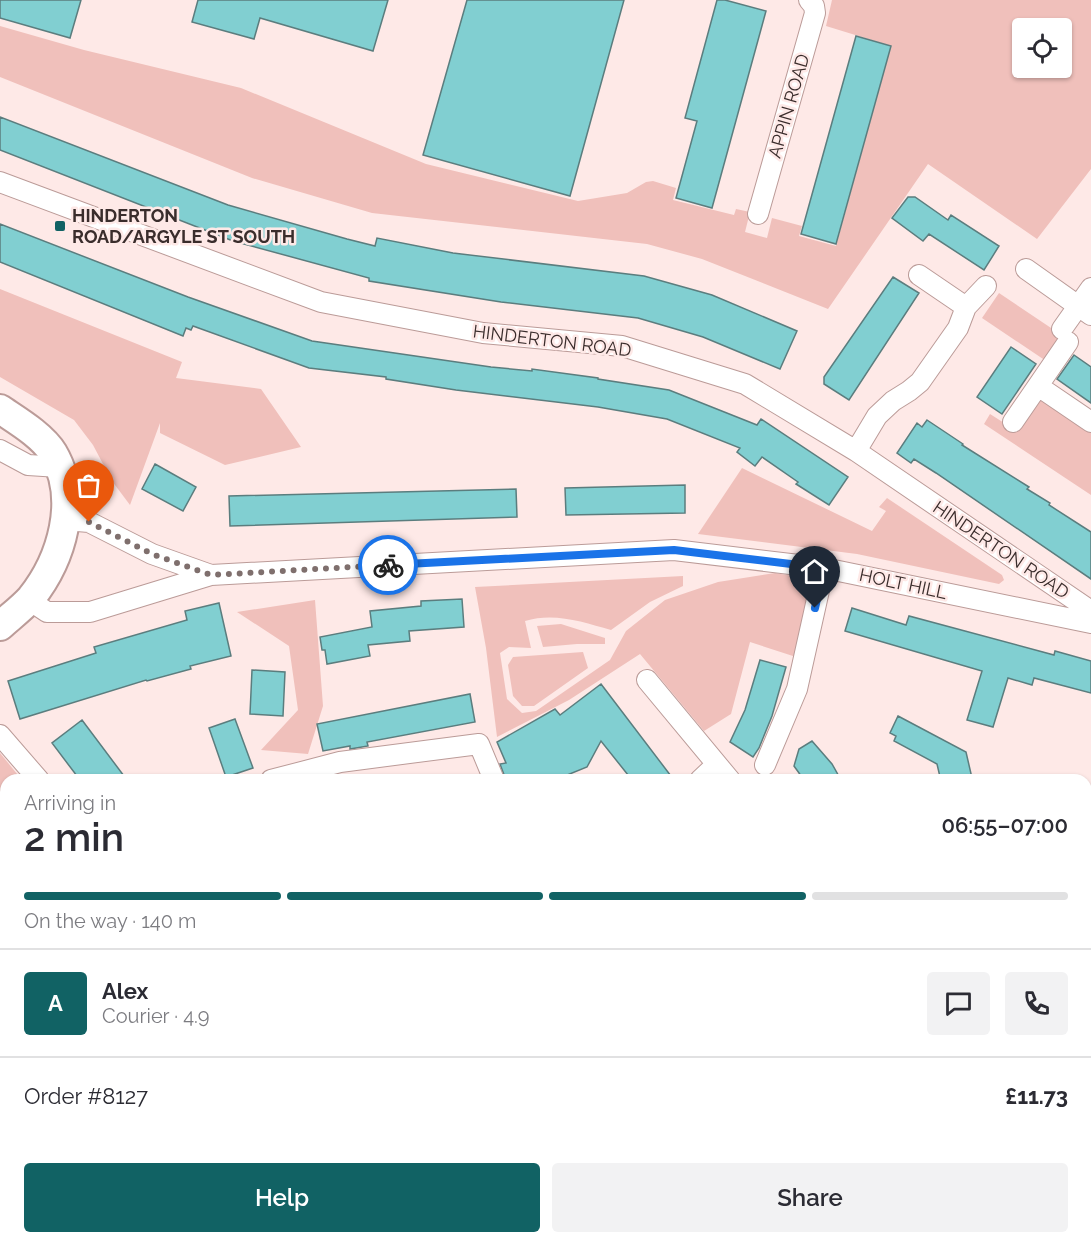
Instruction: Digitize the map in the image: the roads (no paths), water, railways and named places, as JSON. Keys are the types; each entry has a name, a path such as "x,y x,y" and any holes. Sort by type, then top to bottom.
{"main road":[{"path":"0,409 28,429 52,451 59,467 66,495 66,520 55,560 29,600 0,626"}],"street":[{"name":"APPIN ROAD","path":"758,214 815,14 814,6 809,0"},
{"name":"HINDERTON ROAD","path":"0,182 321,303 483,333 622,346 745,384 856,451 1091,611"},
{"path":"1026,269 1084,310"},
{"path":"919,275 966,307"},
{"path":"856,451 878,416 893,401 909,392 920,382 958,328 966,307 986,286"},
{"path":"1013,422 1038,386 1065,335 1084,310 1091,288"},
{"path":"1038,386 1091,422"},
{"path":"0,450 28,465 59,467"},
{"name":"HOLT HILL","path":"66,520 89,522 152,554 211,575"},
{"name":"HOLT HILL","path":"29,600 47,612 90,612 211,575 674,550 824,568 1091,623"},
{"path":"765,765 797,689 824,568"},
{"path":"647,680 723,773"},
{"path":"0,735 34,774"},
{"path":"295,774 340,762 479,744 492,774"}],"place":[{"name":"HINDERTON ROAD/ARGYLE ST SOUTH","path":"60,226"}]}
